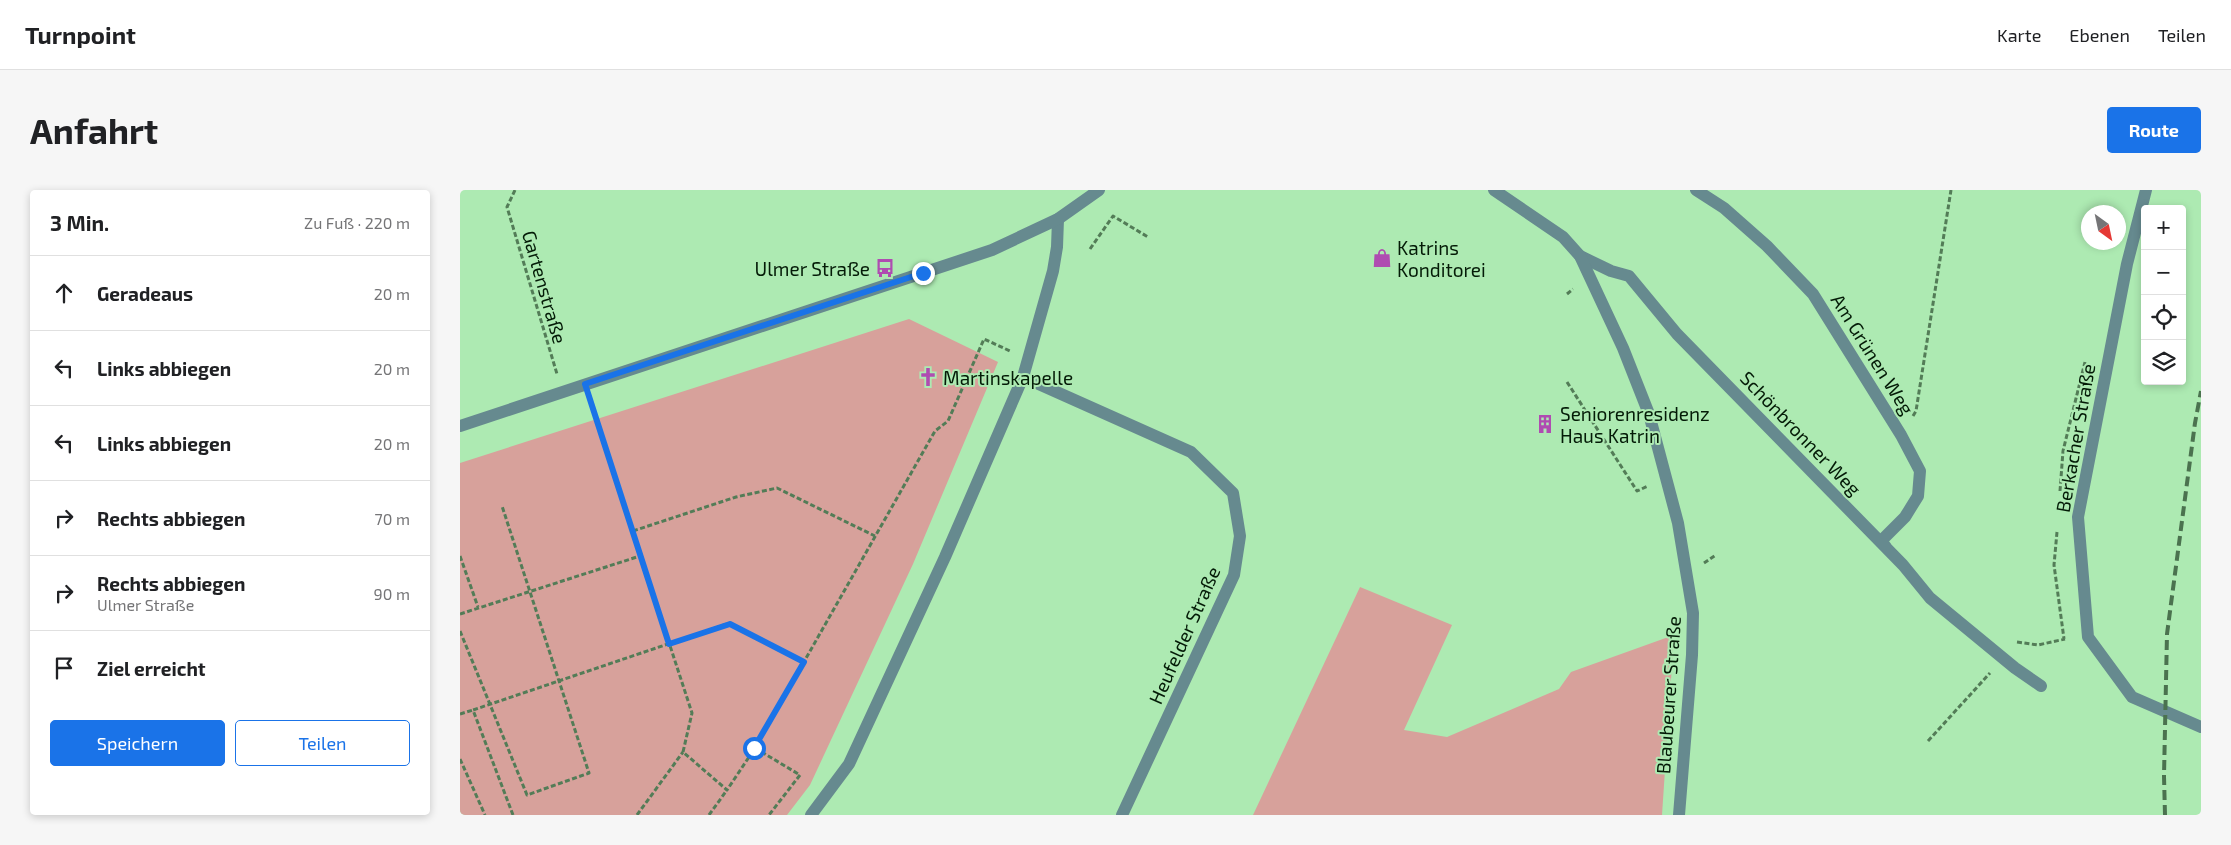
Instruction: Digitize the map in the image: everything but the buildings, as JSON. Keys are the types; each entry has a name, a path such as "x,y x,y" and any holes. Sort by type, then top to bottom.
{"street":[{"path":"460,426 992,250 1058,219 1099,190"},
{"name":"Blaubeurer Straße","path":"1494,190 1563,237 1580,256 1630,365 1649,414 1678,523 1693,613 1692,656 1679,815"},
{"name":"Am Grünen Weg","path":"1696,190 1724,208 1767,246 1813,294 1858,364 1920,471 1918,496 1905,517 1881,541 1903,564"},
{"name":"Berkacher Straße","path":"2088,637 2078,517 2127,264 2146,190"},
{"path":"811,815 849,764 944,557 1023,377 1054,271 1058,219"},
{"name":"Schönbronner Weg","path":"1580,256 1611,271 1628,276 1677,334 1903,564 1930,598 2041,686"},
{"name":"Heufelder Straße","path":"1023,377 1191,452 1233,493 1240,536 1234,575 1122,815"},
{"path":"2088,637 2132,697 2201,727"}],"path":[{"name":"Gartenstraße","path":"515,190 508,207 562,392"},
{"path":"1900,435 1916,411 1951,190"},
{"path":"1090,249 1113,216 1148,237"},
{"path":"709,815 754,748 935,430 948,421 984,339 1029,359"},
{"path":"1567,382 1637,491 1667,476"},
{"path":"585,384 692,713 683,752 637,815"},
{"path":"633,531 736,498 777,488 876,536"},
{"path":"460,630 527,795 589,773 502,506"},
{"path":"460,556 478,608"},
{"path":"460,614 640,556"},
{"path":"460,714 730,624 804,662"},
{"path":"1990,647 2006,640 2038,645 2088,637"},
{"path":"1928,741 2004,658"},
{"path":"473,710 513,815"},
{"path":"754,748 800,775 769,815"},
{"path":"683,752 727,790"},
{"path":"460,759 485,815"}],"shaded area":[{"path":"909,319 998,362 913,564 810,785 787,815 460,815 460,463"},
{"path":"1360,587 1452,625 1404,730 1447,737 1559,689 1571,672 1674,635 1662,815 1253,815"}],"railway":[{"path":"2165,815 2167,634 2195,423 2201,391"}],"place":[{"name":"Katrins Konditorei","path":"1382,258"},
{"name":"Ulmer Straße","path":"885,268"},
{"name":"Martinskapelle","path":"928,377"},
{"name":"Seniorenresidenz Haus Katrin","path":"1545,424"}],"route":[{"path":"754,748 804,662 730,624 669,644 585,384 923,273"}]}
